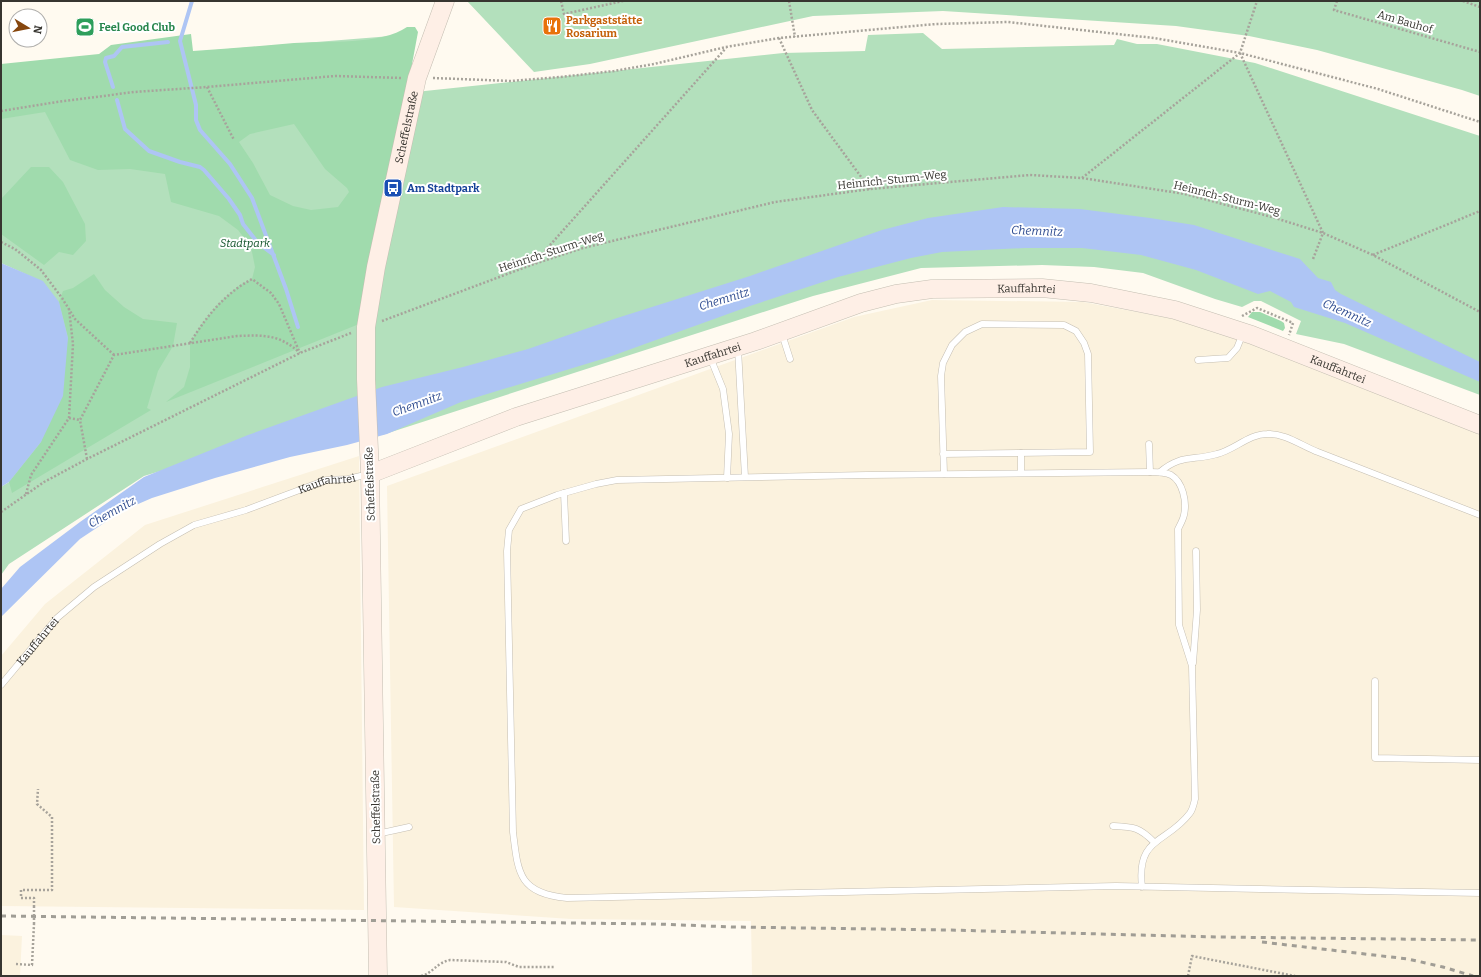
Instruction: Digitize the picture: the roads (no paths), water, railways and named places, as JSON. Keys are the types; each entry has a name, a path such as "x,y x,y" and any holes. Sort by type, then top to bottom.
{"street":[{"name":"Scheffelstraße","path":"378,976 370,474 366,379 366,327 376,267 417,78 445,1"},
{"name":"Kauffahrtei","path":"370,474 516,417 781,333 861,303 896,294 932,289 1042,288 1091,293 1241,324 1480,425"}],"lane":[{"path":"943,454 1090,452 1088,354 1084,343 1076,331 1064,325 982,324 965,332 952,346 943,363 941,376 943,454 944,474"},
{"path":"1198,360 1228,358 1236,348 1241,324"},
{"path":"781,333 790,359"},
{"path":"738,347 745,477"},
{"path":"709,355 723,389 729,434 727,478"},
{"path":"1160,472 1169,465 1182,459 1217,454 1257,435 1267,434 1284,436 1312,450 1480,515"},
{"path":"1149,444 1150,472"},
{"path":"1020,453 1021,473"},
{"path":"1192,666 1179,625 1178,529 1184,515 1184,499 1179,483 1170,475 1160,472 617,480 564,493 521,508 509,530 507,551 513,832 518,868 523,879 534,889 550,896 568,898 973,889 1142,887 1480,892"},
{"name":"Kauffahrtei","path":"1,685 57,618 94,587 167,540 194,525 246,510 326,480 348,479 370,474"},
{"path":"564,493 566,541"},
{"path":"1142,887 1140,874 1143,856 1154,842 1179,824 1190,812 1196,799 1192,666 1198,610 1196,551"},
{"path":"1375,681 1375,758 1480,760"},
{"path":"1113,826 1130,827 1143,831 1154,842"},
{"path":"376,834 409,827"}],"water":[{"name":"Chemnitz","path":"1003,207 1080,209 1194,225 1300,259 1318,278 1331,282 1335,290 1341,294 1480,362 1480,382 1345,323 1294,307 1291,302 1270,291 1258,294 1196,270 1141,255 1082,248 1025,248 942,252 911,258 838,277 750,306 609,357 461,402 387,434 347,445 290,457 215,478 152,498 122,511 80,539 1,617 1,589 20,567 144,477 248,435 382,387 528,349 614,319 750,276 882,230 928,218"},
{"path":"1,263 43,281 59,302 68,338 63,396 41,442 9,482 1,487"}],"waterway":[{"path":"192,1 180,41 196,105 196,120 200,130 230,164 252,198 286,289 298,327"},
{"path":"113,87 105,62 106,58 114,56 122,47 168,42"},
{"path":"117,100 125,129 149,151 180,162 200,167 204,170 229,199 240,215 243,224 258,243 274,255"}],"railway":[{"path":"1,916 657,924 733,927 947,930 1216,937 1480,940"},
{"path":"1262,942 1408,959 1473,976"}],"place":[{"name":"Parkgaststätte Rosarium","path":"552,26"},
{"name":"Feel Good Club","path":"85,27"},
{"name":"Am Stadtpark","path":"393,188"}],"park label":[{"name":"Stadtpark","path":"245,243"}]}
